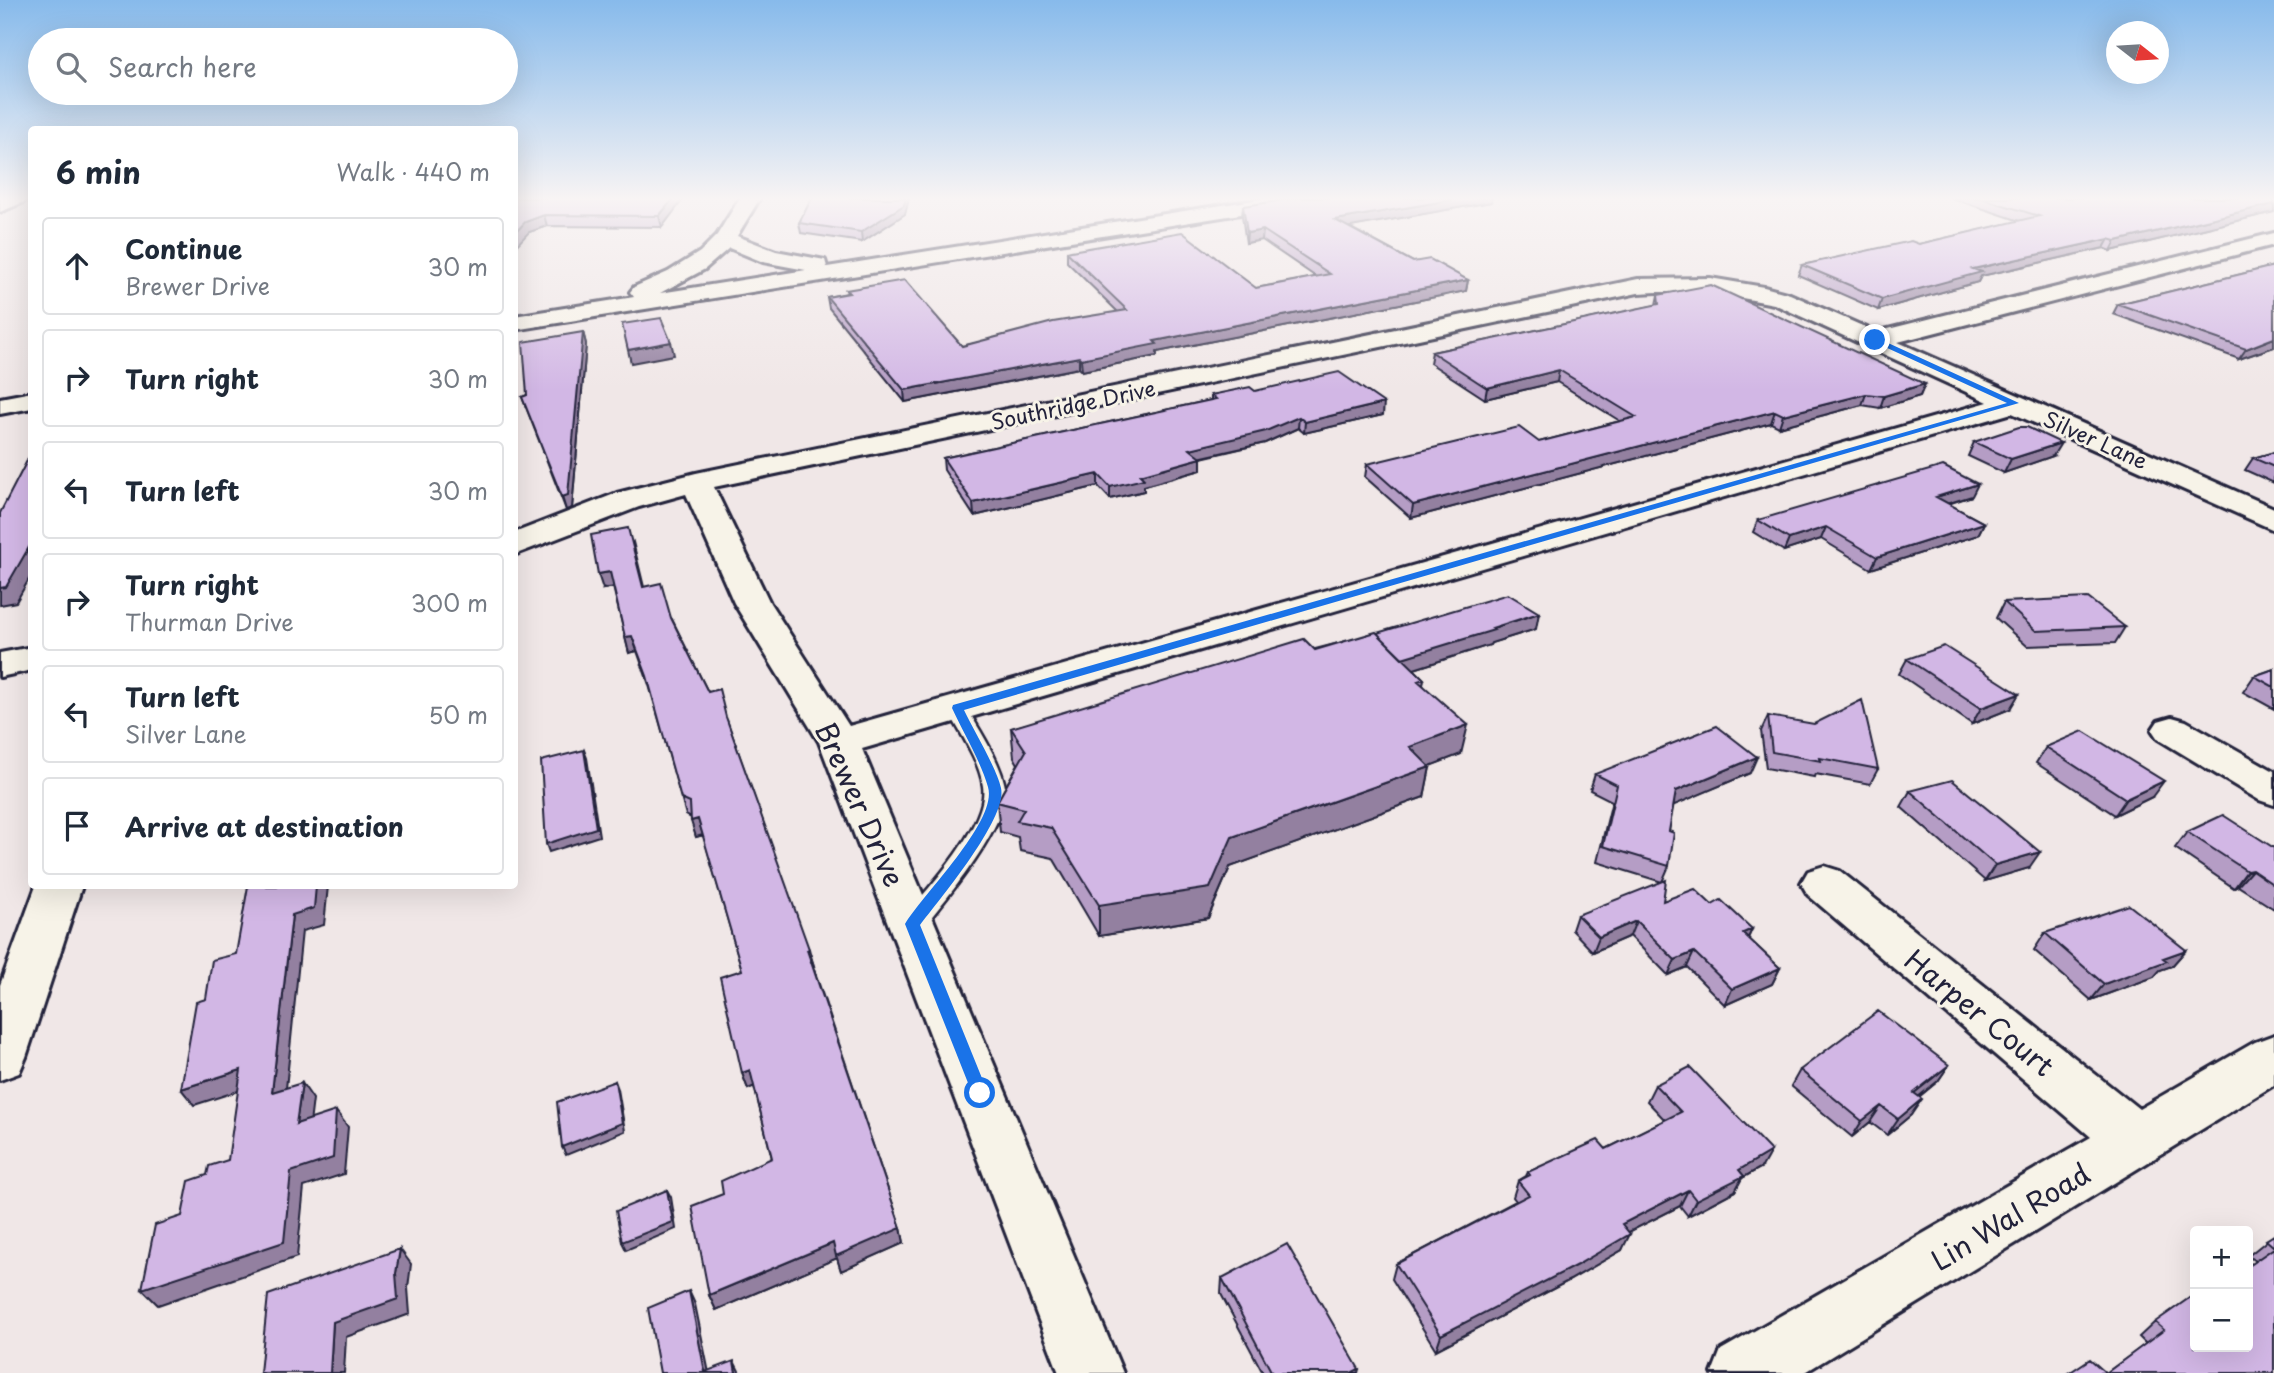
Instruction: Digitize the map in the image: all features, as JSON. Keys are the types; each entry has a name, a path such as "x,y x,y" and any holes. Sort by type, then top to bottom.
{"street":[{"path":"594,310 678,275 698,262"},
{"path":"791,262 863,268"},
{"path":"518,322 900,262"},
{"path":"1875,340 2183,262"},
{"name":"Silver Lane","path":"1638,286 1702,284 1760,293 1801,307 2274,520"},
{"name":"Southridge Drive","path":"518,543 628,500 696,482 1638,286"},
{"path":"0,405 28,401"},
{"path":"839,742 2015,403"},
{"name":"Brewer Drive","path":"696,482 752,603 839,742 1091,1373"},
{"path":"0,665 28,659"},
{"path":"2172,730 2274,790"},
{"name":"Harper Court","path":"1824,883 2137,1141"},
{"path":"0,1057 58,889"},
{"name":"Lin Wal Road","path":"1744,1373 2274,1058"}],"lane":[{"path":"912,924 958,867 992,810 996,789 957,708"}],"building":[{"path":"1077,262 1222,262 1256,288 1330,274 1312,262 1436,262 1468,280 1154,341 1157,344 1081,359 1079,357 904,390 827,297 849,293 846,290 905,280 962,346 1053,322 1127,310"},
{"path":"1815,262 2004,262 1973,269 1982,272 1882,299 1802,265"},
{"path":"2274,266 2274,338 2246,349 2118,304"},
{"path":"1711,285 1925,384 1884,396 1866,394 1783,415 1775,411 1413,505 1367,464 1519,427 1539,442 1636,417 1559,370 1487,388 1432,352 1659,304 1658,295"},
{"path":"661,318 671,342 628,350 622,324"},
{"path":"583,332 568,495 562,497 522,397 527,395 523,342"},
{"path":"1339,372 1384,403 1305,422 1299,417 1266,431 1190,449 1201,458 1140,475 1144,479 1110,487 1098,474 973,503 943,458 1216,399 1211,395 1250,387 1255,391"},
{"path":"2019,427 2027,427 2061,443 2011,459 1974,442"},
{"path":"2274,452 2274,467 2253,458"},
{"path":"28,459 28,549 6,587 0,588 0,513"},
{"path":"1943,466 1978,484 1936,497 1984,523 1877,557 1826,527 1789,539 1758,520"},
{"path":"628,528 643,587 661,583 671,618 708,692 719,689 726,717 809,949 807,950 901,1228 836,1256 833,1243 709,1295 692,1206 723,1194 721,1181 772,1158 750,1070 742,1073 720,977 742,970 698,819 691,821 690,803 681,799 647,676 632,636 625,637 610,572 598,574 591,535"},
{"path":"1508,594 1539,613 1492,628 1494,630 1402,658 1377,633"},
{"path":"2088,598 2125,627 2036,631 2004,602"},
{"path":"1376,632 1424,679 1418,681 1468,725 1410,747 1430,767 1232,837 1210,888 1099,905 1051,828 1017,821 1024,809 997,802 1026,751 1011,728 1304,639 1315,650"},
{"path":"1944,646 2019,694 1981,708 1907,659"},
{"path":"2274,669 2274,687 2254,676"},
{"path":"1862,700 1878,769 1772,752 1768,716 1814,724"},
{"path":"1717,726 1757,757 1676,791 1669,831 1674,833 1669,866 1603,846 1617,785 1595,774"},
{"path":"2083,731 2164,781 2126,799 2046,747"},
{"path":"584,750 596,828 546,844 541,761"},
{"path":"1952,780 2040,852 1995,865 1910,791"},
{"path":"2223,815 2274,848 2274,885 2187,832"},
{"path":"1666,880 1663,901 1695,889 1712,905 1721,900 1752,929 1743,933 1780,968 1732,989 1694,952 1675,960 1636,921 1599,937 1577,915"},
{"path":"247,889 316,889 314,908 292,915 272,1092 302,1083 296,1124 336,1111 333,1158 291,1172 284,1242 142,1289 155,1225 182,1216 189,1181 207,1175 209,1166 228,1160 241,1070 181,1089 196,1002 206,999 212,960 236,954"},
{"path":"2129,905 2186,950 2163,958 2167,961 2104,984 2045,933"},
{"path":"1878,1011 1949,1065 1914,1093 1922,1099 1898,1119 1881,1106 1862,1121 1800,1070"},
{"path":"1690,1067 1771,1151 1739,1170 1744,1176 1696,1200 1688,1190 1622,1224 1630,1234 1577,1265 1441,1335 1396,1264 1529,1195 1518,1181 1530,1175 1528,1172 1598,1140 1606,1149 1681,1112 1655,1085"},
{"path":"615,1081 622,1123 562,1147 557,1102"},
{"path":"667,1190 673,1222 622,1242 616,1211"},
{"path":"2274,1235 2274,1247 2266,1240"},
{"path":"1287,1244 1359,1369 1351,1373 1272,1373 1222,1278"},
{"path":"2274,1248 2274,1373 2106,1373 2164,1330 2155,1322 2190,1298 2190,1352 2253,1352 2253,1263"},
{"path":"400,1249 396,1273 398,1299 333,1322 330,1373 260,1373 268,1295"},
{"path":"689,1291 705,1372 734,1361 736,1373 660,1373 648,1308"},
{"path":"2090,1359 2106,1373 2069,1373"}],"route":[{"path":"980,1093 912,924 958,867 992,810 996,789 957,708 2015,403 1875,340"}]}
